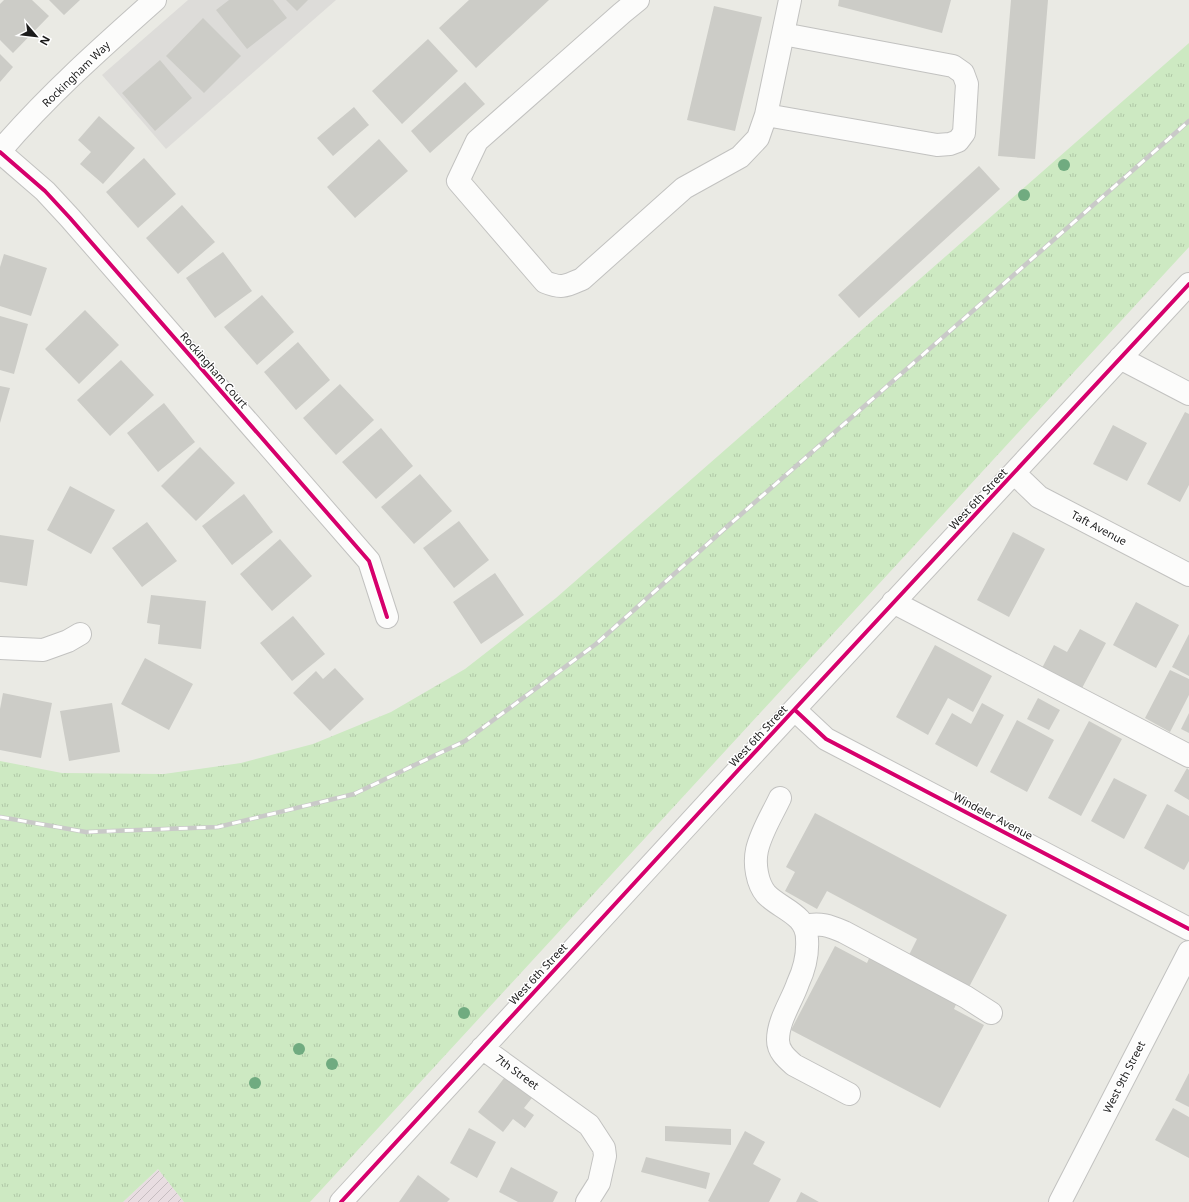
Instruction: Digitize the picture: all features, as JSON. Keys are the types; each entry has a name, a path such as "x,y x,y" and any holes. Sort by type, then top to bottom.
{"street":[{"name":"Rockingham Way","path":"0,152 16,132 85,63 155,0"},
{"path":"638,0 477,141 458,181 546,282 556,286 567,286 582,279 684,188 740,157 758,138 766,115 790,0"},
{"path":"766,115 937,145 950,144 958,141 964,134 967,84 963,73 953,66 783,34"},
{"name":"Rockingham Court","path":"0,152 45,192 70,218 369,561 387,617"},
{"name":"West 6th Street","path":"341,1202 893,602 1014,474 1189,284"},
{"path":"1120,358 1189,394"},
{"name":"Taft Avenue","path":"1014,474 1040,497 1189,576"},
{"path":"893,602 1189,756"},
{"path":"0,648 43,650 68,641 80,634"},
{"name":"Windeler Avenue","path":"795,710 826,739 1189,929"},
{"path":"780,798 763,832 757,851 756,869 760,882 766,893 798,918 804,926 807,937 804,965 798,983 782,1019 778,1041 781,1051 794,1065 849,1094"},
{"path":"804,926 814,923 829,926 844,932 966,997 991,1013"},
{"name":"West 9th Street","path":"1060,1202 1189,952"},
{"name":"7th Street","path":"482,1048 589,1125 604,1148 605,1156 599,1182 587,1202"}],"shaded area":[{"path":"188,0 336,0 166,149 102,75"},
{"path":"158,1169 184,1202 123,1202"}],"green space":[{"path":"1189,43 1189,247 310,1202 184,1202 158,1169 123,1202 0,1202 0,761 62,773 164,774 241,763 313,744 391,712 465,669 556,598"}],"building":[{"path":"4,0 32,0 49,16 13,53 0,40 0,4"},
{"path":"49,0 80,0 64,15"},
{"path":"229,0 273,0 287,18 247,49 216,10"},
{"path":"286,0 308,0 297,11"},
{"path":"469,0 549,0 476,68 439,28"},
{"path":"839,0 951,0 942,33 838,6"},
{"path":"1011,0 1048,0 1035,159 998,156"},
{"path":"714,6 762,17 735,131 687,120"},
{"path":"203,18 241,56 204,93 166,56"},
{"path":"428,39 458,71 402,124 372,91"},
{"path":"0,54 13,67 0,82"},
{"path":"160,60 192,98 155,131 122,93"},
{"path":"465,82 485,104 430,153 411,131"},
{"path":"354,107 369,125 333,156 317,138"},
{"path":"99,116 135,148 103,184 80,164 91,152 78,140"},
{"path":"379,139 408,171 355,218 327,187"},
{"path":"144,158 176,194 138,228 106,192"},
{"path":"979,166 1000,189 859,318 838,295"},
{"path":"182,205 215,242 178,274 146,238"},
{"path":"223,252 252,291 215,318 186,278"},
{"path":"4,254 47,268 31,316 0,306 0,267"},
{"path":"262,295 294,332 257,365 224,327"},
{"path":"85,310 119,345 79,384 45,349"},
{"path":"0,316 28,324 14,374 0,370"},
{"path":"298,342 330,380 296,410 264,372"},
{"path":"121,360 154,395 110,436 77,400"},
{"path":"340,384 374,420 336,455 303,418"},
{"path":"0,386 10,388 0,423"},
{"path":"164,403 195,442 158,472 127,433"},
{"path":"1185,412 1189,414 1189,485 1180,502 1147,484"},
{"path":"1113,425 1147,443 1127,481 1093,464"},
{"path":"381,428 413,466 376,499 342,462"},
{"path":"200,447 235,483 196,521 161,486"},
{"path":"420,474 452,511 414,544 381,507"},
{"path":"70,486 115,510 91,554 47,530"},
{"path":"244,494 273,532 232,565 202,526"},
{"path":"459,521 489,560 454,588 423,548"},
{"path":"147,522 177,561 142,587 112,548"},
{"path":"1013,532 1045,549 1009,617 977,600"},
{"path":"0,535 34,540 27,586 0,582"},
{"path":"280,539 312,576 272,611 240,574"},
{"path":"495,573 524,615 481,644 453,602"},
{"path":"151,595 206,601 201,649 158,644 160,625 147,623"},
{"path":"1136,602 1179,625 1156,668 1113,645"},
{"path":"293,616 325,654 292,681 260,643"},
{"path":"1080,629 1106,643 1081,690 1042,668 1054,645 1067,652"},
{"path":"1189,634 1189,676 1172,667"},
{"path":"935,645 992,676 973,712 948,698 928,735 896,717"},
{"path":"145,658 193,684 169,730 121,704"},
{"path":"335,668 364,699 330,731 293,693 316,671 323,679"},
{"path":"1170,670 1189,679 1189,695 1170,732 1145,718"},
{"path":"3,693 52,703 41,758 0,750 0,709"},
{"path":"1038,698 1060,710 1049,730 1027,719"},
{"path":"112,703 120,752 69,761 60,711"},
{"path":"982,703 1004,715 977,767 935,744 952,713 971,724"},
{"path":"1189,713 1189,733 1181,729"},
{"path":"1017,720 1054,740 1027,792 990,772"},
{"path":"1089,721 1122,739 1081,816 1048,798"},
{"path":"1187,768 1189,770 1189,800 1174,791"},
{"path":"1114,778 1147,795 1124,839 1091,821"},
{"path":"1167,804 1189,816 1189,861 1184,870 1144,848"},
{"path":"815,813 1007,915 969,987 909,955 917,939 827,891 817,909 785,891 795,872 786,867"},
{"path":"835,946 867,963 871,954 958,1000 954,1009 984,1025 940,1108 791,1030"},
{"path":"508,1073 535,1094 524,1108 534,1115 525,1128 513,1119 503,1132 478,1112"},
{"path":"1189,1073 1189,1107 1175,1100"},
{"path":"1173,1108 1189,1117 1189,1158 1155,1140"},
{"path":"665,1126 731,1129 731,1145 665,1141"},
{"path":"469,1128 496,1142 477,1178 450,1163"},
{"path":"745,1131 765,1142 753,1164 781,1179 769,1202 708,1201"},
{"path":"646,1157 710,1173 706,1189 641,1172"},
{"path":"511,1167 558,1192 553,1202 518,1202 499,1192"},
{"path":"418,1175 450,1199 447,1202 399,1202"},
{"path":"801,1192 819,1202 796,1202"}],"railway":[{"path":"0,817 86,832 218,827 354,794 465,741 596,644 721,532 1189,121"}],"cycle path":[{"path":"0,152 45,191 70,218 369,561 387,617"},
{"path":"341,1202 741,767 1189,284"},
{"path":"795,710 826,739 1189,929"}]}
